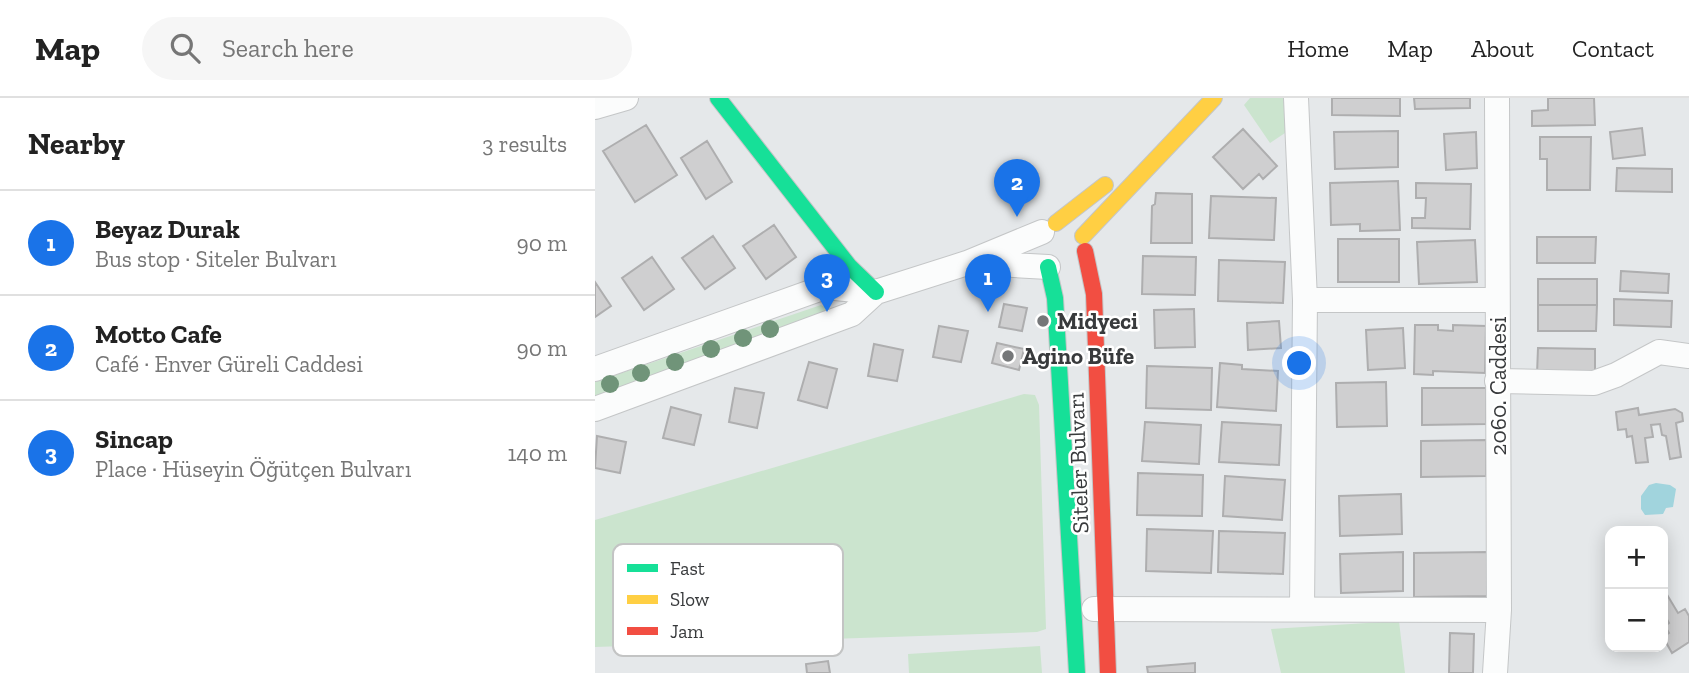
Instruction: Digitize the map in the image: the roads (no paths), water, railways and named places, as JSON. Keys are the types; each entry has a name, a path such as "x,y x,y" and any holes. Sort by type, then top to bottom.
{"main road":[{"path":"718,98 849,265 876,292"},
{"path":"1084,244 1215,98"},
{"path":"1049,227 1072,224 1084,244 1083,259 1060,269 1038,254 1038,239 1049,227 1098,192 1116,173"},
{"name":"Siteler Bulvarı","path":"1084,244 1094,294 1108,673"},
{"name":"Siteler Bulvarı","path":"1060,269 1055,298 1077,673"}],"street":[{"path":"595,107 626,98"},
{"path":"1296,98 1305,300 1302,608"},
{"name":"2060. Caddesi","path":"1495,673 1499,610 1497,98"},
{"path":"595,369 825,287 876,292 967,263 1049,227"},
{"path":"967,263 1060,269"},
{"path":"595,409 852,314 876,292"},
{"path":"1305,300 1497,300"},
{"path":"1497,381 1594,383 1616,375 1659,352 1689,356"},
{"path":"1074,608 1499,610"}],"water":[{"path":"1649,485 1670,485 1676,489 1673,507 1666,508 1663,514 1645,515 1641,509 1641,496"}],"place":[{"name":"Motto Cafe","path":"1017,217"},
{"name":"Sincap","path":"827,312"},
{"name":"Beyaz Durak","path":"988,312"},
{"name":"Midyeci","path":"1043,321"},
{"name":"Agino Büfe","path":"1008,356"}]}
